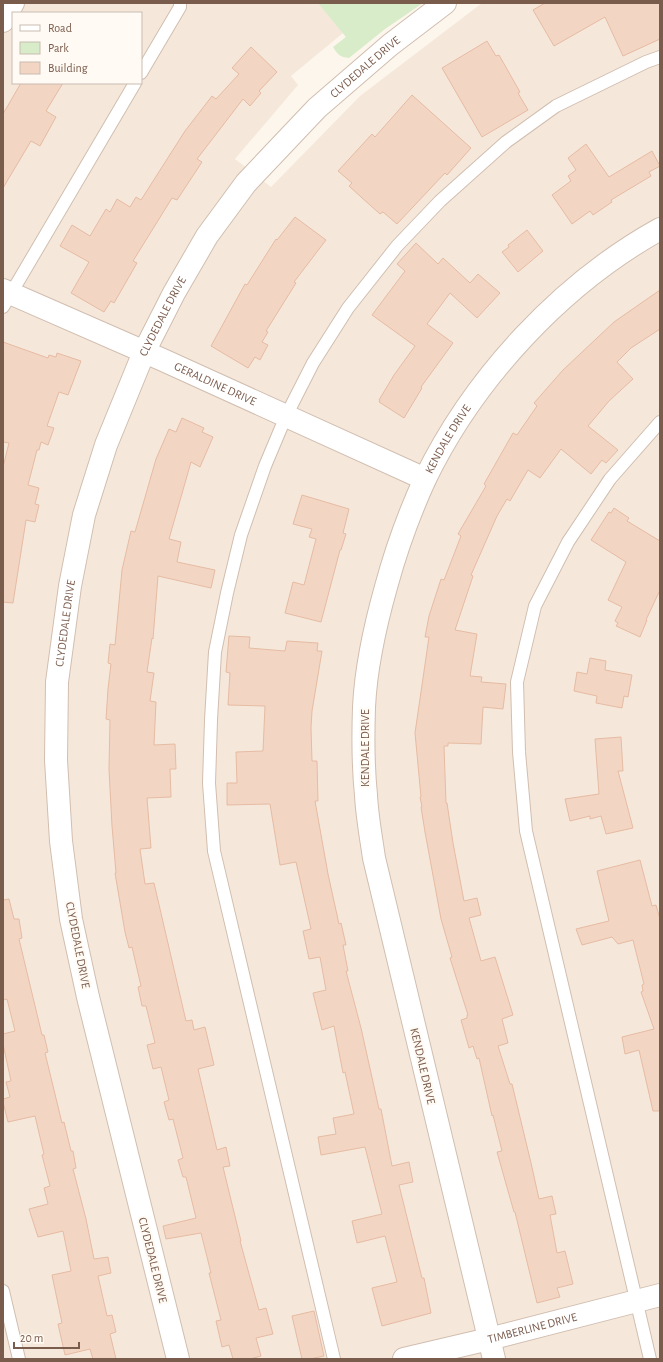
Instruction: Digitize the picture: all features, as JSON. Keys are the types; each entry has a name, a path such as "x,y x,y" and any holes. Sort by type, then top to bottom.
{"street":[{"path":"3,21 13,3"},
{"name":"CLYDEDALE DRIVE","path":"178,1359 88,997 71,919 61,841 56,760 57,682 70,586 84,515 106,445 144,352 174,293 207,236 246,183 317,108 390,45 445,3"},
{"name":"KENDALE DRIVE","path":"491,1349 374,858 366,795 363,750 364,705 369,660 378,614 408,519 425,479 441,449 465,411 492,374 521,340 553,308 587,279 618,256 660,229"},
{"name":"GERALDINE DRIVE","path":"6,297 144,352 425,479"},
{"name":"TIMBERLINE DRIVE","path":"404,1359 491,1349 636,1301 660,1295"}],"lane":[{"path":"142,71 180,7 180,3"},
{"path":"334,1359 214,851 209,783 215,652 241,535 265,466 286,416 313,363 348,308 398,246 440,201 506,142 556,106 646,62 660,57"},
{"path":"6,297 134,84"},
{"path":"650,1359 526,831 519,752 517,682 535,606 568,542 610,479 660,422"},
{"path":"3,1291 19,1359"}],"shaded area":[{"path":"3,3 390,3 346,37 343,33 291,76 298,85 235,159 271,187 360,96 482,3 660,3 660,1359 3,1359"}],"green space":[{"path":"318,3 423,3 385,29 349,58 340,55 333,47 346,37"}],"building":[{"path":"545,3 660,3 660,39 623,56 605,17 554,46 533,10"},
{"path":"487,41 496,56 499,55 520,92 518,93 528,110 482,137 442,68"},
{"path":"251,47 277,72 259,91 261,93 250,106 243,99 197,159 202,162 177,200 172,198 133,261 137,263 114,303 111,301 104,312 71,293 89,262 60,246 72,225 90,236 106,209 110,212 117,199 130,207 136,197 141,200 185,131 212,96 216,99 239,74 232,68"},
{"path":"20,84 62,84 46,111 56,117 40,146 31,141 3,188 3,114"},
{"path":"412,95 471,148 447,175 445,173 397,224 383,212 380,214 361,197 349,186 352,183 338,171 372,134 375,137"},
{"path":"586,144 609,177 652,151 660,166 649,172 651,176 611,200 612,202 593,215 590,211 572,224 552,195 571,181 568,176 576,170 568,158"},
{"path":"295,217 326,240 294,282 296,283 266,331 268,332 262,342 268,345 260,360 255,357 248,368 211,346 245,284 247,285 276,239 277,240"},
{"path":"527,230 543,251 518,272 502,252 509,247 508,245"},
{"path":"416,243 438,264 443,258 470,283 478,274 500,293 477,318 450,293 427,324 453,343 421,387 422,388 404,418 379,402 379,400 394,375 415,346 372,315 405,271 397,264"},
{"path":"660,290 660,329 631,348 617,362 633,379 609,401 588,426 618,450 606,463 602,460 591,474 561,449 540,478 528,470 510,501 507,499 497,516 471,575 473,576 455,630 477,634 470,676 482,677 481,682 506,684 503,709 483,707 481,744 448,743 448,746 444,746 446,803 464,901 477,898 481,915 469,918 481,961 495,957 513,1015 502,1019 508,1043 498,1046 510,1084 512,1084 539,1199 552,1196 556,1214 550,1215 557,1253 565,1251 573,1284 557,1288 560,1297 537,1303 515,1212 497,1152 502,1151 493,1115 492,1116 479,1058 477,1059 473,1046 469,1048 461,1020 467,1018 468,1015 450,958 452,957 441,919 425,832 421,807 415,733 429,637 425,637 429,616 441,579 444,580 461,536 458,534 486,486 484,484 513,433 517,435 537,406 534,403 563,370 614,322"},
{"path":"3,342 48,358 49,355 56,357 57,353 81,361 68,395 59,392 47,426 54,428 48,445 41,442 39,450 37,450 28,485 39,488 35,504 39,505 35,522 26,520 13,603 3,602 3,467 9,443 3,442"},
{"path":"182,418 204,428 202,432 213,437 200,467 191,462 169,539 181,542 177,562 215,570 211,588 158,576 153,639 152,638 147,672 154,673 150,701 156,702 154,745 175,744 176,769 170,769 171,797 147,798 151,848 140,849 145,884 154,883 186,1021 192,1020 194,1030 205,1027 214,1065 198,1069 217,1150 226,1147 230,1166 223,1167 240,1241 259,1310 266,1308 273,1334 256,1338 261,1356 250,1359 233,1359 229,1345 222,1347 216,1321 221,1320 201,1233 166,1239 163,1226 196,1218 186,1177 183,1177 178,1160 183,1158 173,1119 169,1120 164,1102 169,1100 161,1067 153,1069 147,1045 155,1043 146,1006 142,1006 138,987 141,986 132,947 129,948 125,932 115,873 109,769 110,720 106,719 111,664 108,663 110,644 115,645 122,570 131,531 135,532 156,459 169,429 176,432"},
{"path":"302,495 349,509 343,533 346,534 340,550 321,622 285,613 293,582 304,585 316,539 309,537 312,529 293,524"},
{"path":"614,508 629,518 627,521 660,541 660,590 640,637 616,626 618,623 615,621 622,607 608,600 626,562 591,540 609,512 611,513"},
{"path":"229,636 250,637 249,648 285,651 287,641 318,643 317,651 322,651 312,711 311,728 312,761 317,761 318,801 315,801 328,874 339,924 341,923 346,945 343,945 348,971 346,971 361,1028 379,1109 381,1109 392,1166 409,1162 413,1182 399,1185 422,1278 424,1278 431,1313 382,1326 372,1288 397,1282 385,1236 357,1243 352,1221 382,1214 365,1147 321,1155 318,1137 336,1134 333,1118 354,1114 345,1072 343,1073 334,1026 322,1030 313,993 326,990 320,957 309,959 303,931 311,929 296,862 280,865 270,804 227,805 227,783 237,783 236,752 263,751 265,706 228,705 230,673 226,672"},
{"path":"590,658 606,661 605,670 632,675 628,697 624,696 622,708 596,703 597,696 574,691 577,672 587,674"},
{"path":"621,737 623,771 618,771 633,828 606,834 601,816 590,819 590,816 570,821 565,799 599,794 595,739"},
{"path":"640,860 652,906 656,905 660,919 660,1111 653,1111 639,1050 625,1054 622,1037 654,1029 641,992 643,991 642,985 644,984 633,940 618,944 612,937 582,945 576,929 609,921 597,871"},
{"path":"9,899 14,919 19,919 22,938 19,939 42,1035 44,1035 48,1052 45,1053 62,1123 64,1122 71,1151 73,1151 76,1168 73,1169 86,1219 94,1259 108,1257 111,1273 98,1276 107,1316 112,1315 116,1332 110,1334 116,1359 93,1359 90,1349 65,1355 58,1324 62,1323 52,1275 71,1271 63,1231 38,1237 29,1209 48,1204 44,1188 50,1186 42,1155 44,1154 35,1116 8,1122 3,1102 3,1099 10,1097 6,1082 11,1081 3,1044 3,1034 15,1031 7,999 3,1000 3,900"},
{"path":"314,1311 324,1356 302,1359 292,1316"}]}
